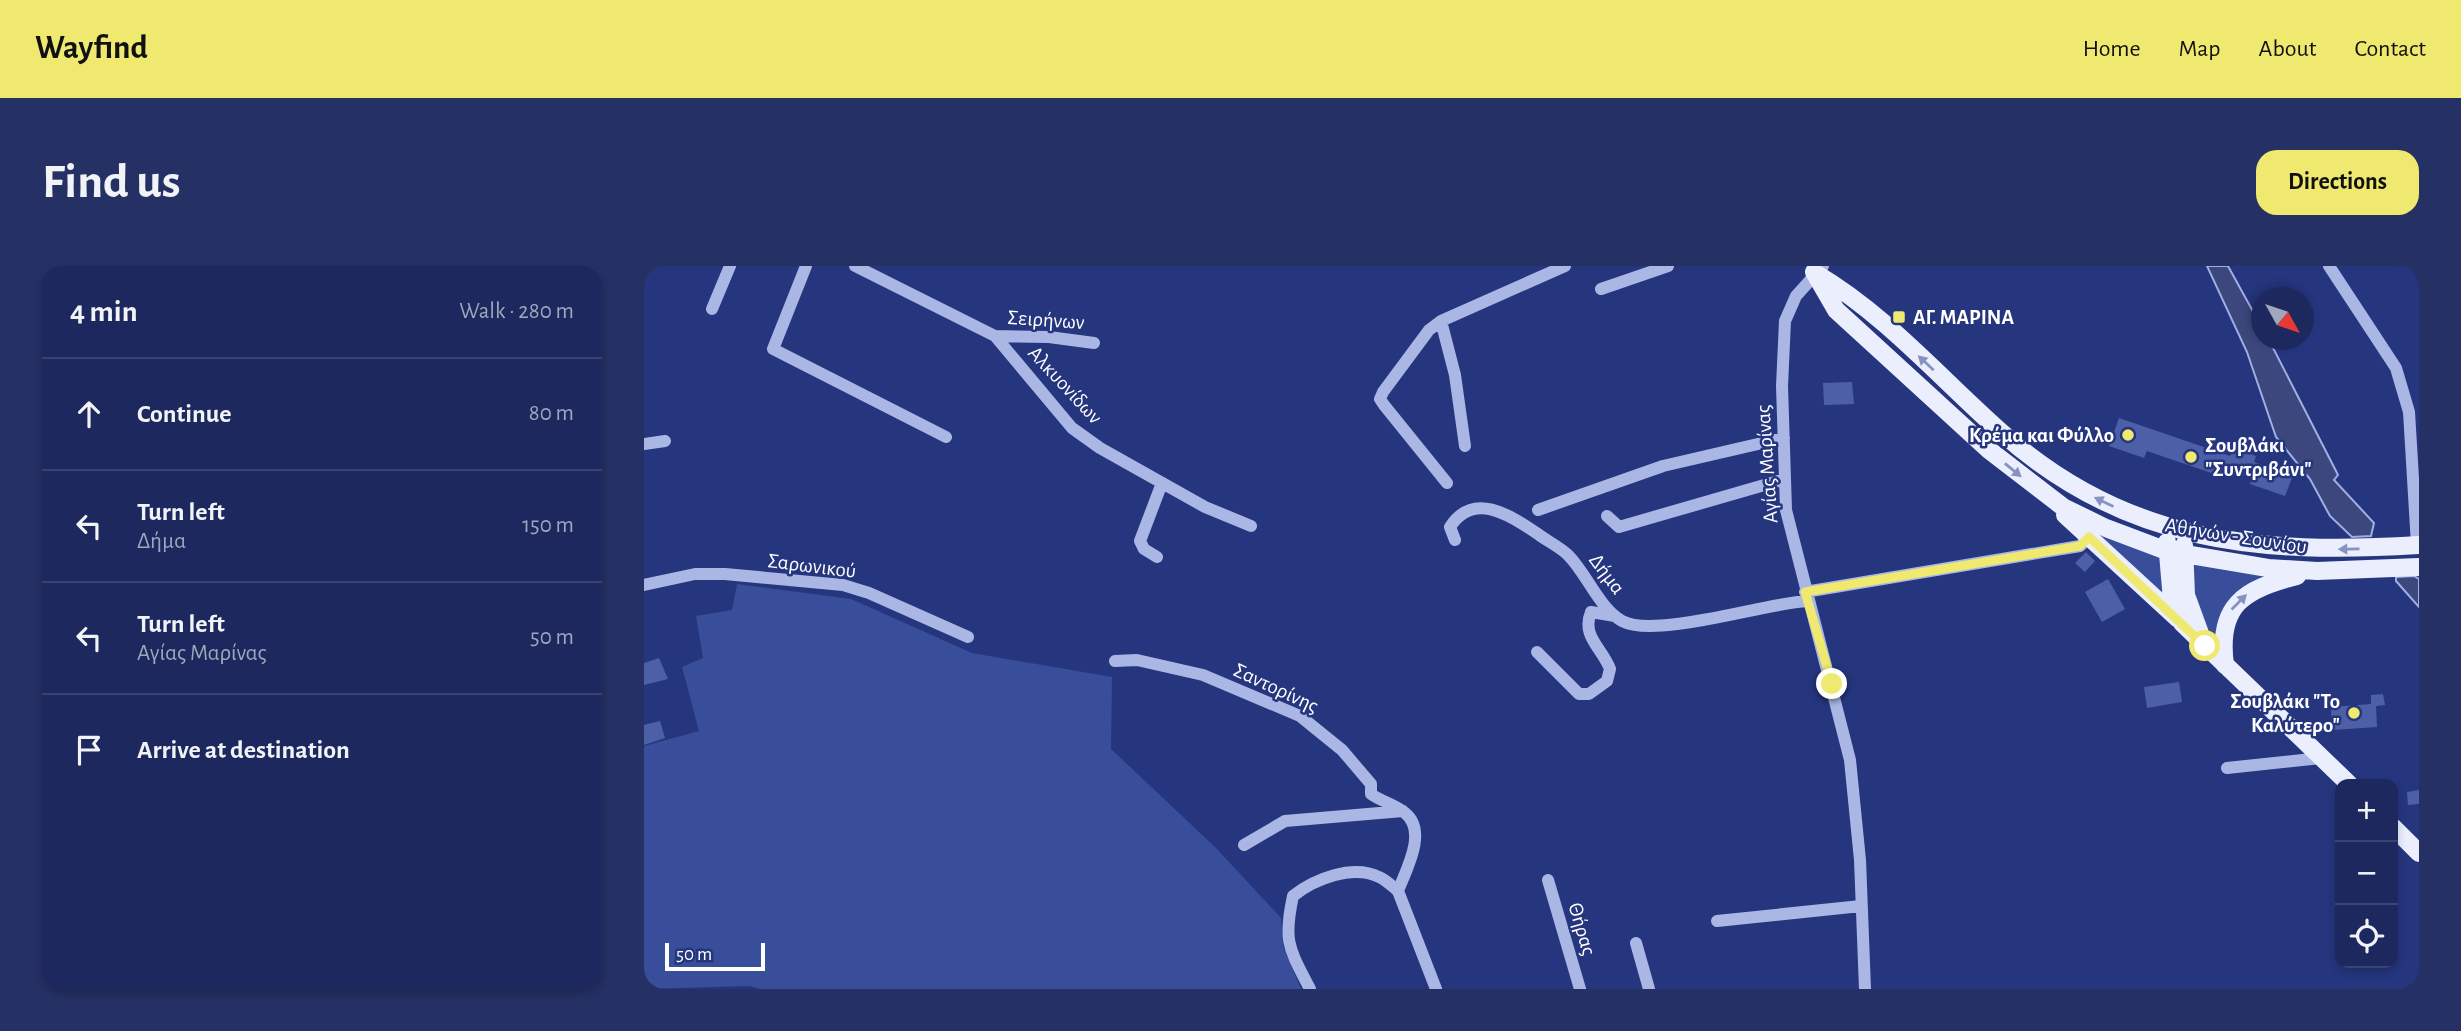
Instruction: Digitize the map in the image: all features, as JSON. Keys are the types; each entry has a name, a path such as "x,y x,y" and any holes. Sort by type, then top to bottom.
{"main road":[{"name":"Αθήνών - Σουνίου","path":"1815,268 1850,294 2003,434 2051,473 2114,508 2175,530 2269,546 2316,550 2418,545"},
{"name":"Αθήνών - Σουνίου","path":"1815,268 1836,310 1981,444 2039,491 2106,528 2176,552 2268,568 2317,571 2419,567"},
{"path":"2039,491 2182,623 2343,779"},
{"path":"2175,530 2172,600 2182,623"},
{"path":"2176,552 2188,606 2205,646"},
{"path":"2225,665 2222,641 2224,627 2229,612 2239,601 2258,587 2317,571"},
{"path":"2398,831 2415,845"}],"street":[{"path":"712,309 730,266"},
{"path":"806,266 773,349 946,437"},
{"name":"Αλκυονίδων","path":"855,266 995,336 1072,428 1100,448 1205,507 1251,526"},
{"path":"1447,483 1380,399 1429,330 1441,321 1565,266"},
{"path":"1601,289 1668,266"},
{"path":"2329,266 2396,368 2409,412 2418,545"},
{"name":"Αγίας Μαρίνας","path":"1815,268 1796,296 1785,321 1782,365 1786,510 1850,760 1857,810 1865,989"},
{"path":"1441,321 1455,375 1465,446"},
{"name":"Σειρήνων","path":"995,336 1049,337 1094,343"},
{"path":"1538,510 1662,466 1784,438"},
{"path":"644,444 665,441"},
{"path":"1607,516 1619,527 1785,479"},
{"path":"1157,558 1144,549 1140,541 1162,483"},
{"name":"Δήμα","path":"1455,540 1450,534 1450,527 1462,513 1489,508 1509,515 1567,554 1615,617 1642,626 2080,546 2089,537"},
{"name":"Σαρωνικού","path":"644,585 695,574 724,573 843,585 869,593 968,637"},
{"path":"1537,652 1579,694 1589,694 1607,681 1610,669 1588,635 1587,621 1591,612 1600,611 1615,617"},
{"name":"Σαντορίνης","path":"1115,661 1137,660 1203,675 1300,716 1342,750 1371,784 1371,794 1403,811"},
{"path":"2227,768 2321,758"},
{"path":"1244,845 1284,821 1403,811 1413,823 1414,850 1398,891"},
{"path":"1310,989 1288,946 1287,928 1293,896 1321,879 1362,873 1379,876 1398,891 1436,989"},
{"name":"Θήρας","path":"1548,880 1580,989"},
{"path":"1717,922 1861,906"},
{"path":"1636,943 1649,989"}],"shaded area":[{"path":"2207,266 2228,266 2251,308 2251,350 2274,350 2338,475 2334,480 2374,523 2371,536 2352,537 2330,516 2310,479 2276,437 2247,352"},
{"path":"2091,527 2164,556 2168,605"},
{"path":"2188,563 2280,575 2221,615 2215,642 2200,614"},
{"path":"2414,576 2419,579 2419,607 2396,581 2396,577"},
{"path":"737,584 851,599 972,653 1112,677 1111,749 1215,847 1281,918 1283,946 1301,989 760,989 749,986 644,989 644,746 699,731 682,667 703,658 696,616 732,610"}],"building":[{"path":"1852,382 1854,404 1824,405 1823,383"},
{"path":"2119,418 2230,456 2233,448 2256,456 2254,462 2293,475 2285,496 2250,484 2252,478 2226,469 2223,477 2147,451 2144,458 2109,446"},
{"path":"2086,552 2095,561 2085,572 2075,563"},
{"path":"2108,579 2125,609 2102,622 2085,592"},
{"path":"659,658 668,679 644,685 644,663"},
{"path":"2179,682 2182,702 2147,708 2144,687"},
{"name":"Σουβλάκι \"Το Καλύτερο\"","path":"2383,694 2385,705 2376,706 2377,727 2332,730 2331,707 2371,704 2371,695"},
{"path":"660,721 665,738 644,745 644,725"},
{"path":"2419,790 2419,804 2408,805 2407,792"}],"place":[{"name":"ΑΓ. ΜΑΡΙΝΑ","path":"1899,317"},
{"name":"Κρέμα και Φύλλο","path":"2128,435"},
{"name":"Σουβλάκι \"Συντριβάνι\"","path":"2191,457"},
{"name":"Σουβλάκι \"Το Καλύτερο\"","path":"2354,713"}],"route":[{"path":"1832,684 1805,592 2080,546 2089,537 2205,646"}]}
